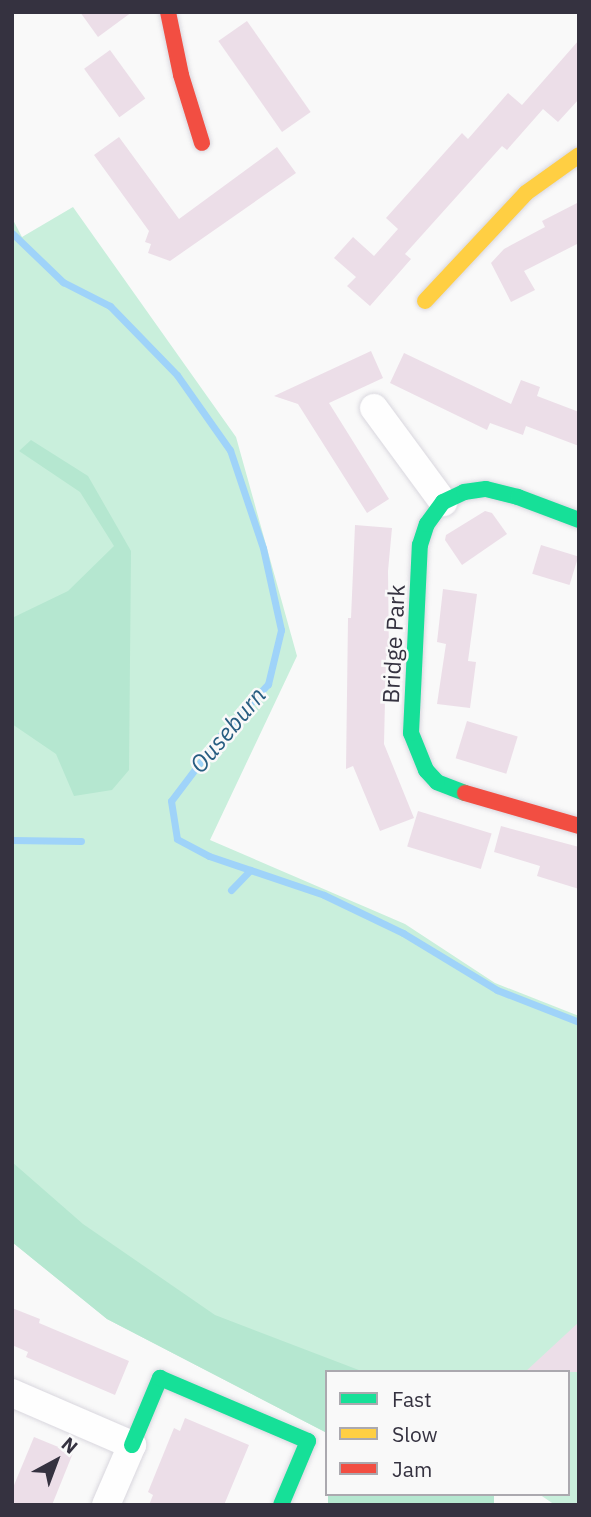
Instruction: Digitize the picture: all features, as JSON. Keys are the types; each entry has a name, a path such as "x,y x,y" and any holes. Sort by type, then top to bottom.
{"street":[{"path":"168,12 181,75 202,143"},
{"path":"425,301 526,193 579,155"},
{"path":"374,408 443,502 464,492 486,489 518,497 579,520"},
{"name":"Bridge Park","path":"443,502 427,524 420,545 411,733 416,753 437,782 454,790 579,826"},
{"path":"106,1505 160,1378 308,1441 281,1505"},
{"path":"12,1393 132,1445"}],"green space":[{"path":"73,207 236,437 297,656 210,840 405,924 495,983 579,1016 579,1505 555,1505 542,1496 570,1496 570,1370 325,1370 325,1432 107,1319 12,1242 12,218 22,237"},
{"path":"31,440 88,476 131,551 129,770 112,790 74,796 56,754 12,724 12,618 68,591 114,546 80,492 19,451"},
{"path":"12,1162 83,1224 215,1315 359,1370 325,1370 325,1432 107,1319 12,1242"},
{"path":"328,1496 494,1496 494,1505 328,1505"}],"building":[{"path":"80,12 132,12 98,37"},
{"path":"247,21 311,112 282,132 218,41"},
{"path":"579,40 579,99 558,122 543,109 507,150 502,146 405,254 411,259 370,306 347,286 356,277 334,258 353,237 374,256 398,229 386,218 462,133 468,139 508,93 522,105"},
{"path":"110,50 145,99 119,117 84,69"},
{"path":"119,137 179,219 277,147 296,173 170,261 148,253 151,244 145,242 149,231 94,155"},
{"path":"579,202 579,243 524,271 535,290 511,302 491,263 504,249 545,227 542,221"},
{"path":"371,351 383,378 329,403 389,499 367,513 298,404 274,396"},
{"path":"404,353 511,404 521,380 540,387 537,396 579,412 579,446 526,426 523,435 490,423 487,430 390,383"},
{"path":"485,511 492,513 507,534 462,565 445,540 446,535"},
{"path":"355,525 392,528 388,571 389,656 386,656 384,744 414,818 380,831 353,766 346,769 348,618 351,618"},
{"path":"541,545 578,556 570,585 532,574"},
{"path":"443,589 477,594 468,661 476,662 470,708 437,704 446,644 437,642"},
{"path":"467,721 518,736 506,774 456,758"},
{"path":"418,811 492,834 481,869 407,846"},
{"path":"501,826 579,847 579,889 537,876 540,866 494,852"},
{"path":"12,1308 40,1319 39,1323 129,1361 115,1395 26,1357 28,1352 12,1345"},
{"path":"579,1322 579,1372 527,1370"},
{"path":"185,1418 249,1445 224,1505 149,1505 153,1495 148,1492 174,1428 180,1431"},
{"path":"34,1437 73,1453 52,1505 12,1505 12,1490"}],"waterway":[{"name":"Ouseburn","path":"12,233 63,282 110,306 177,375 230,450 263,548 281,630 268,684 220,736 171,801 177,839 209,856 324,895 403,933 497,990 579,1022"},
{"path":"12,840 81,841"},
{"path":"231,890 250,870"}],"traffic: fast":[{"path":"465,793 437,782 426,770 411,733 420,545 427,524 443,502 464,492 486,489 518,497 579,520"},
{"path":"132,1445 160,1378 308,1441 281,1505"}],"traffic: slow":[{"path":"425,301 526,193 579,155"}],"traffic: jam":[{"path":"168,12 181,75 202,143"},
{"path":"465,793 579,826"}]}
